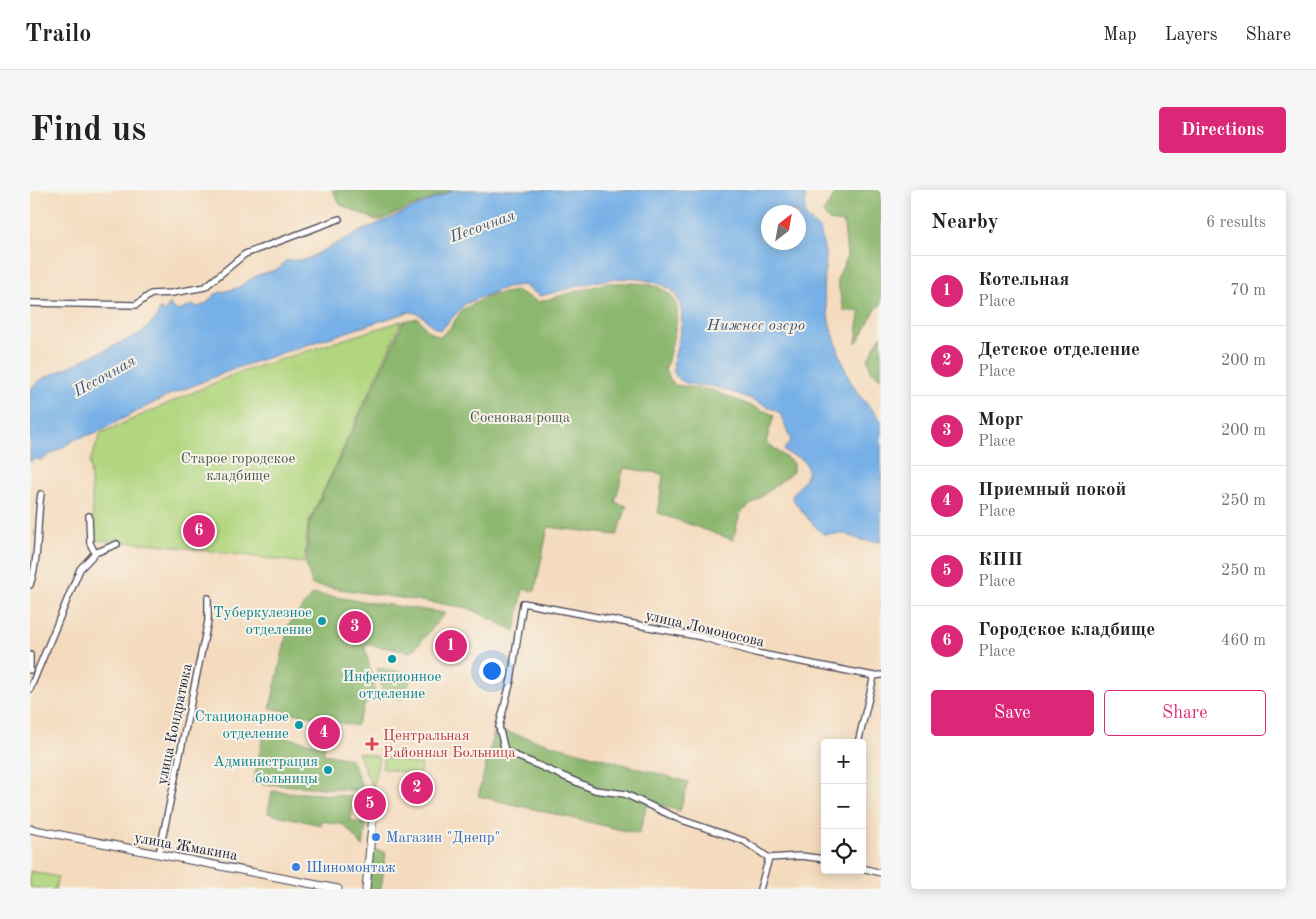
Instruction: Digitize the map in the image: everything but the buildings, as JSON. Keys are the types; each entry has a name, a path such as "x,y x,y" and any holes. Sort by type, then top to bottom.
{"street":[{"path":"30,303 136,306 151,294 172,293 205,287 245,254 339,219"},
{"path":"30,585 36,566 39,546 38,516 41,494"},
{"path":"89,516 90,543 95,553"},
{"path":"30,689 80,569 95,553 117,544"},
{"name":"улица Кондратюка","path":"159,854 208,621 208,598"},
{"name":"улица Ломоносова","path":"769,858 744,841 679,819 625,794 595,790 505,751 499,727 511,680 523,603 702,637 756,653 878,676"},
{"path":"30,655 30,670"},
{"path":"859,739 878,676"},
{"path":"366,889 374,804"},
{"name":"улица Жмакина","path":"30,829 338,889"},
{"path":"816,857 821,854"},
{"path":"760,889 769,858 821,858"},
{"path":"866,869 881,873"}],"green space":[{"path":"332,190 452,190 378,221 341,205"},
{"path":"838,190 881,190 881,304 856,343 860,311 844,311 837,280 847,257 844,223 829,221 823,213"},
{"name":"Сосновая роща","path":"607,283 649,285 668,293 674,300 677,315 665,371 674,385 711,390 774,415 766,442 793,463 793,472 740,513 733,540 658,513 663,474 624,468 615,502 627,506 617,535 548,527 535,591 523,589 515,631 469,608 312,585 306,563 309,524 404,321 418,318 427,330 440,337 450,328 462,310 491,295 517,291 538,302"},
{"name":"Старое городское кладбище","path":"402,321 308,524 304,563 156,544 94,540 90,461 101,433 235,374"},
{"path":"881,335 881,378 871,371 868,359"},
{"path":"313,594 445,613 412,652 364,644 376,695 374,701 367,700 356,726 270,708 289,624"},
{"path":"377,668 414,674 401,699 383,695"},
{"path":"495,729 688,782 680,811 648,802 639,834 478,796"},
{"path":"264,733 325,746 323,754 351,759 364,791 253,783"},
{"path":"358,752 379,757 373,789"},
{"path":"384,757 422,765 419,775 382,768"},
{"path":"272,791 366,797 365,805 353,803 351,821 366,824 363,847 344,825 322,821 321,825 268,813"},
{"path":"372,850 386,852 381,889 367,889"},
{"path":"30,871 58,877 55,889 30,887"}],"water":[{"name":"Нижнее озеро","path":"454,190 801,190 805,197 805,205 761,205 761,250 806,250 806,216 820,230 826,258 823,289 830,325 848,377 859,395 881,420 881,542 861,540 845,534 823,534 811,522 792,497 805,480 807,470 806,464 802,459 784,450 791,440 780,413 732,392 712,386 683,382 676,376 673,366 682,318 680,303 671,289 655,282 638,279 606,280 540,296 523,285 506,287 465,304 441,330 437,329 423,317 408,312 239,367 167,396 95,433 76,439 41,460 34,459 30,462 30,389 42,379 140,334 156,319 160,308 164,313 170,303 172,308 179,311 192,305 198,307 206,304 215,294 237,288 258,275 279,269 285,261 307,259 357,233"}],"place":[{"name":"Городское кладбище","path":"199,531"},
{"name":"Туберкулезное отделение","path":"322,621"},
{"name":"Морг","path":"355,627"},
{"name":"Котельная","path":"451,646"},
{"name":"Инфекционное отделение","path":"392,659"},
{"name":"Стационарное отделение","path":"299,725"},
{"name":"Приемный покой","path":"324,733"},
{"name":"Центральная Районная Больница","path":"372,744"},
{"name":"Администрация больницы","path":"328,770"},
{"name":"Детское отделение","path":"417,788"},
{"name":"КПП","path":"370,804"},
{"name":"Магазин \"Днепр\"","path":"376,837"},
{"name":"Шиномонтаж","path":"296,867"}],"water label":[{"name":"Песочная","path":"482,225"},
{"name":"Песочная","path":"104,375"}]}
